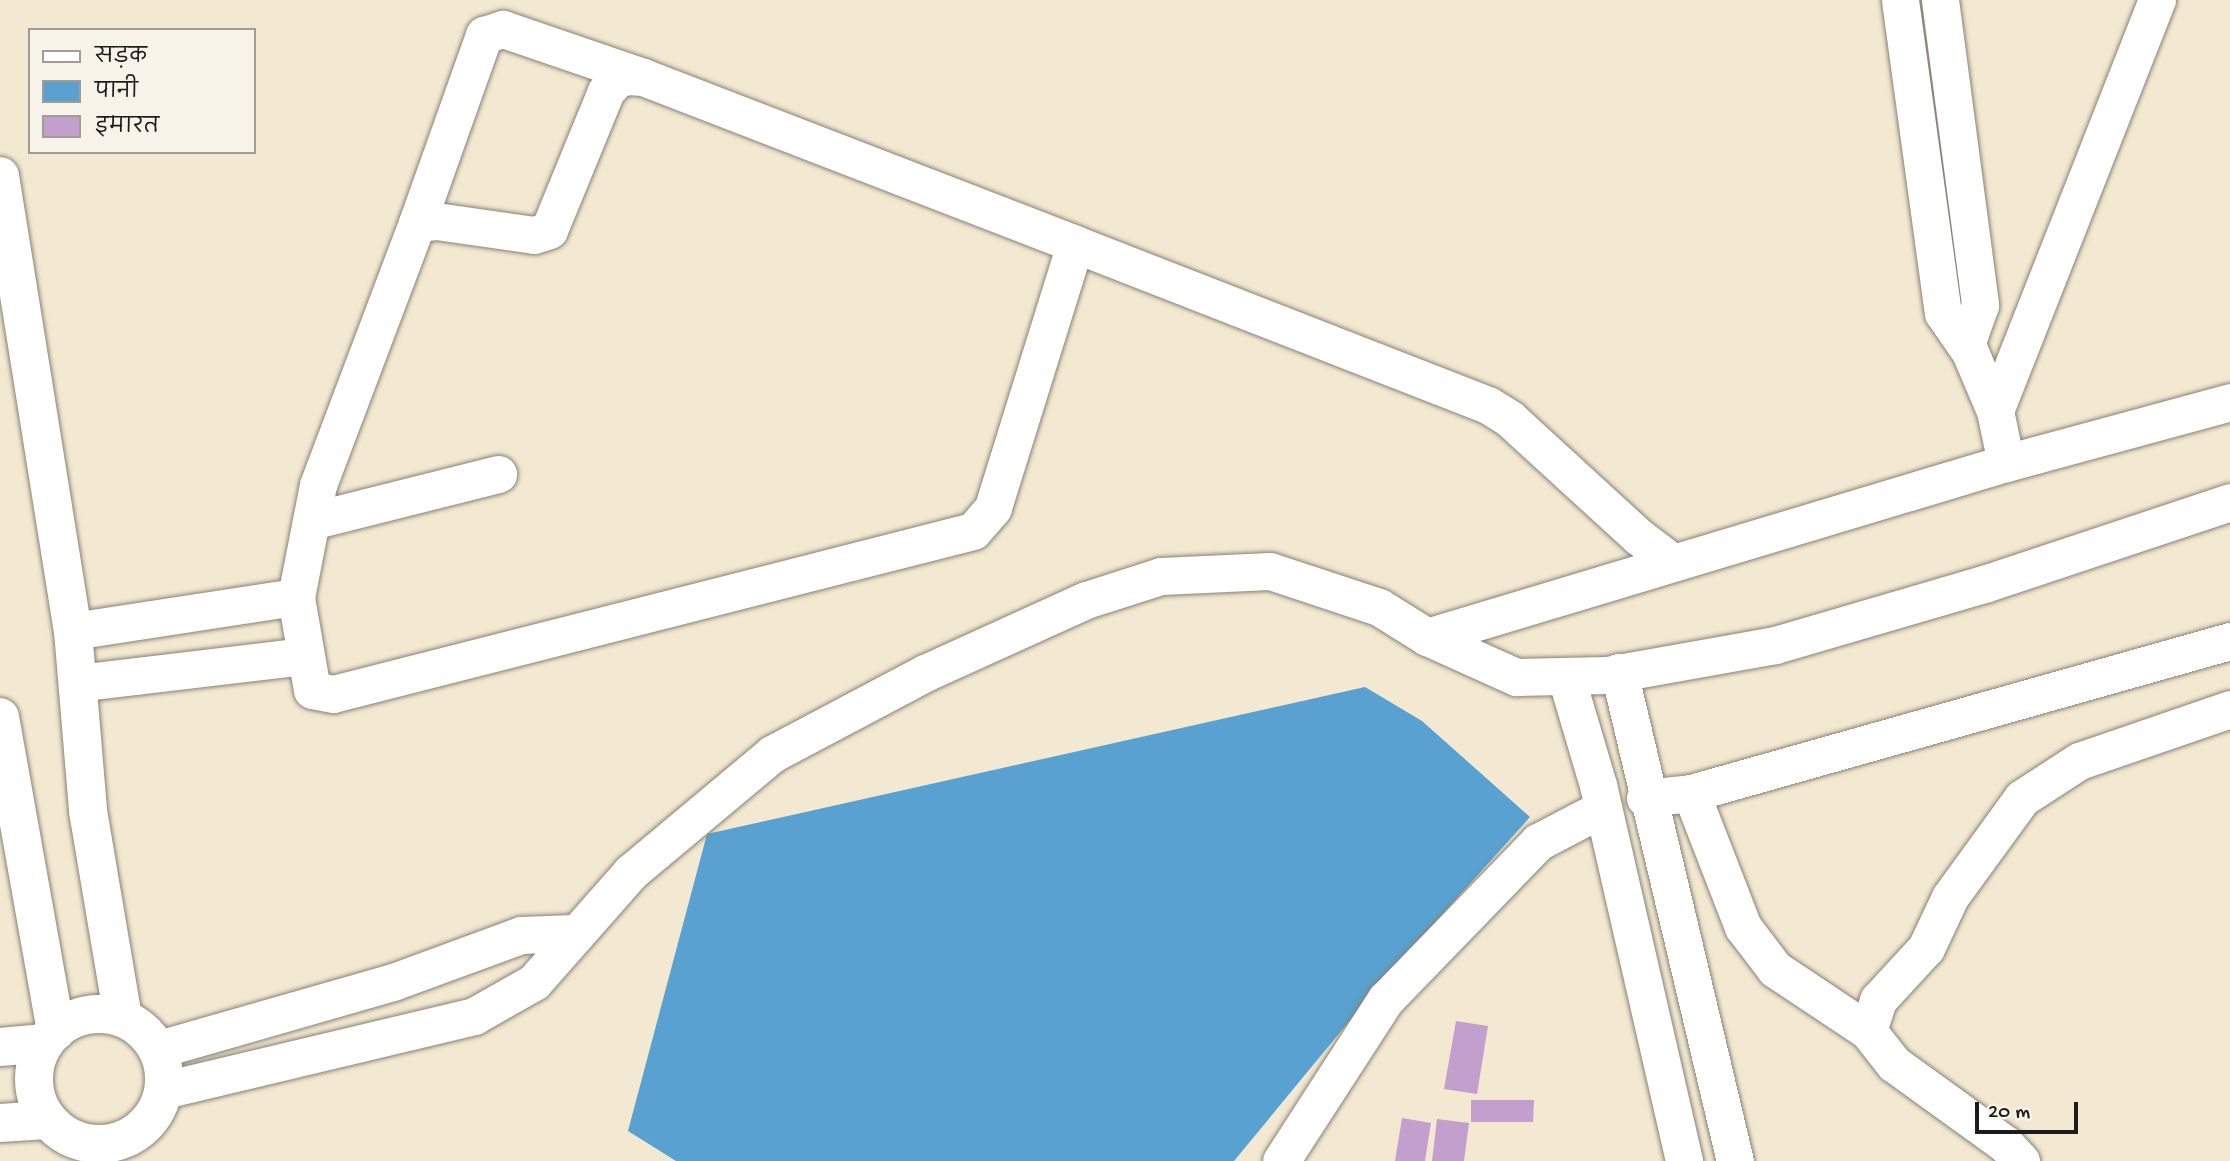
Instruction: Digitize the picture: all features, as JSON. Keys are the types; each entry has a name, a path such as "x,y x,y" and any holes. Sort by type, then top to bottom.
{"street":[{"path":"1900,0 1943,313 1966,345 1995,411 2006,463"},
{"path":"1940,0 1980,305 1966,345"},
{"path":"1995,411 2157,0"},
{"path":"1075,244 993,508 973,531 333,694 312,690 296,597 318,485 484,36 503,29 643,77 1075,244 1488,405 1510,419 1639,537 1672,562"},
{"path":"417,223 436,221 468,229 545,233 552,225 606,91 617,79 643,77"},
{"path":"0,176 73,631 88,811 123,1018"},
{"path":"1427,637 1573,596 1672,562 2006,463 2230,402"},
{"path":"310,522 498,474"},
{"path":"164,1090 474,1016 534,982 574,933 631,872 772,754 925,673 1086,600 1161,576 1270,571 1379,607 1427,637 1516,677 1566,677 1619,672 1775,645 1984,584 2230,502"},
{"path":"73,631 296,597"},
{"path":"1645,798 1690,793 2230,641"},
{"path":"77,683 305,656"},
{"path":"1619,672 1645,798 1735,1161"},
{"path":"1566,677 1603,808 1684,1161"},
{"path":"1868,1031 1878,1000 1926,948 1950,897 2022,797 2079,761 2230,709"},
{"path":"0,717 50,1037 36,1066 35,1090 47,1120 73,1140 112,1152 145,1126 164,1090 159,1049 150,1036 123,1018 87,1015 50,1037 0,1047"},
{"path":"1690,793 1743,927 1775,969 1868,1031 1894,1064 2005,1144 2021,1161"},
{"path":"1281,1161 1386,999 1538,842 1603,808"},
{"path":"159,1049 393,982 521,935 574,933"},
{"path":"0,1123 47,1120"}],"water":[{"path":"1365,687 1422,721 1530,817 1384,979 1234,1161 676,1161 628,1131 707,834"}],"building":[{"path":"1456,1021 1488,1026 1477,1094 1444,1089"},
{"path":"1471,1100 1534,1100 1533,1122 1471,1122"},
{"path":"1402,1118 1431,1123 1425,1161 1395,1161"},
{"path":"1437,1119 1469,1123 1464,1161 1432,1161"}]}
